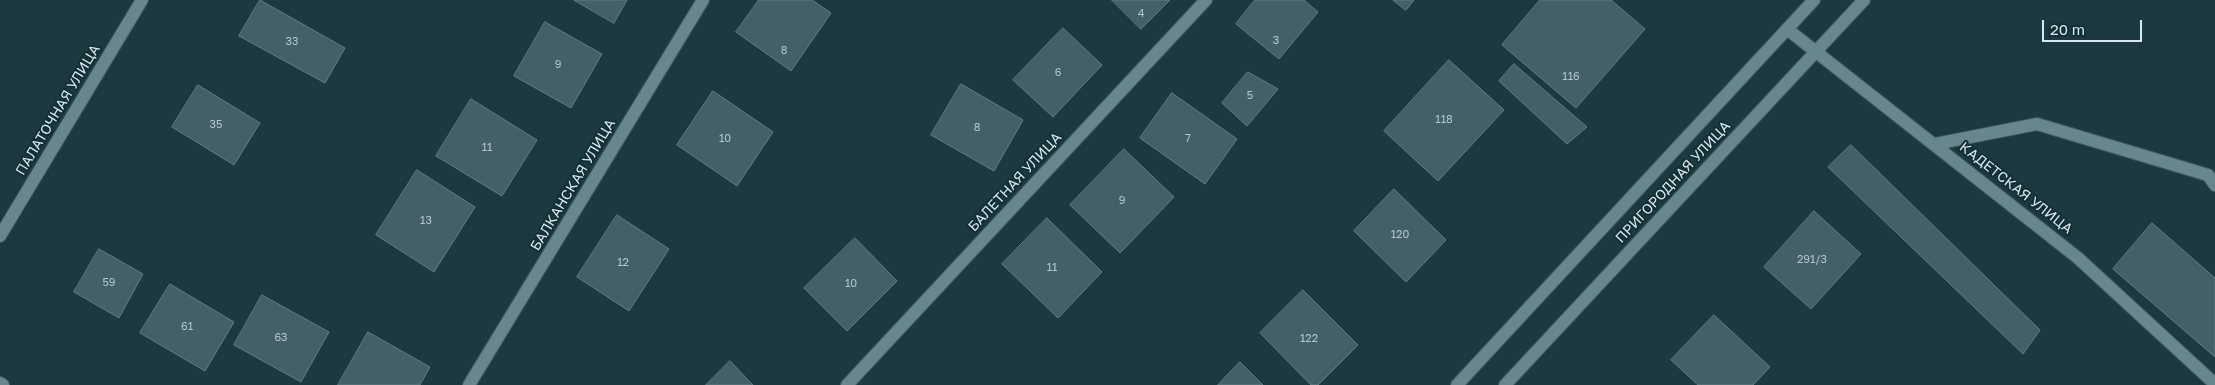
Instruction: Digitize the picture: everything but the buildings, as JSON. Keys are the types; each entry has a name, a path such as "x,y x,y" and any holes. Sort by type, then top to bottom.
{"street":[{"name":"ПАЛАТОЧНАЯ УЛИЦА","path":"0,236 142,0"},
{"name":"БАЛКАНСКАЯ УЛИЦА","path":"469,385 703,0"},
{"name":"БАЛЕТНАЯ УЛИЦА","path":"847,385 1206,0"},
{"name":"ПРИГОРОДНАЯ УЛИЦА","path":"1457,385 1814,0"},
{"name":"ПРИГОРОДНАЯ УЛИЦА","path":"1505,385 1864,0"},
{"name":"КАДЕТСКАЯ УЛИЦА","path":"1787,29 1936,144 2078,258 2215,384"},
{"path":"1936,144 2037,124 2213,176"}]}
